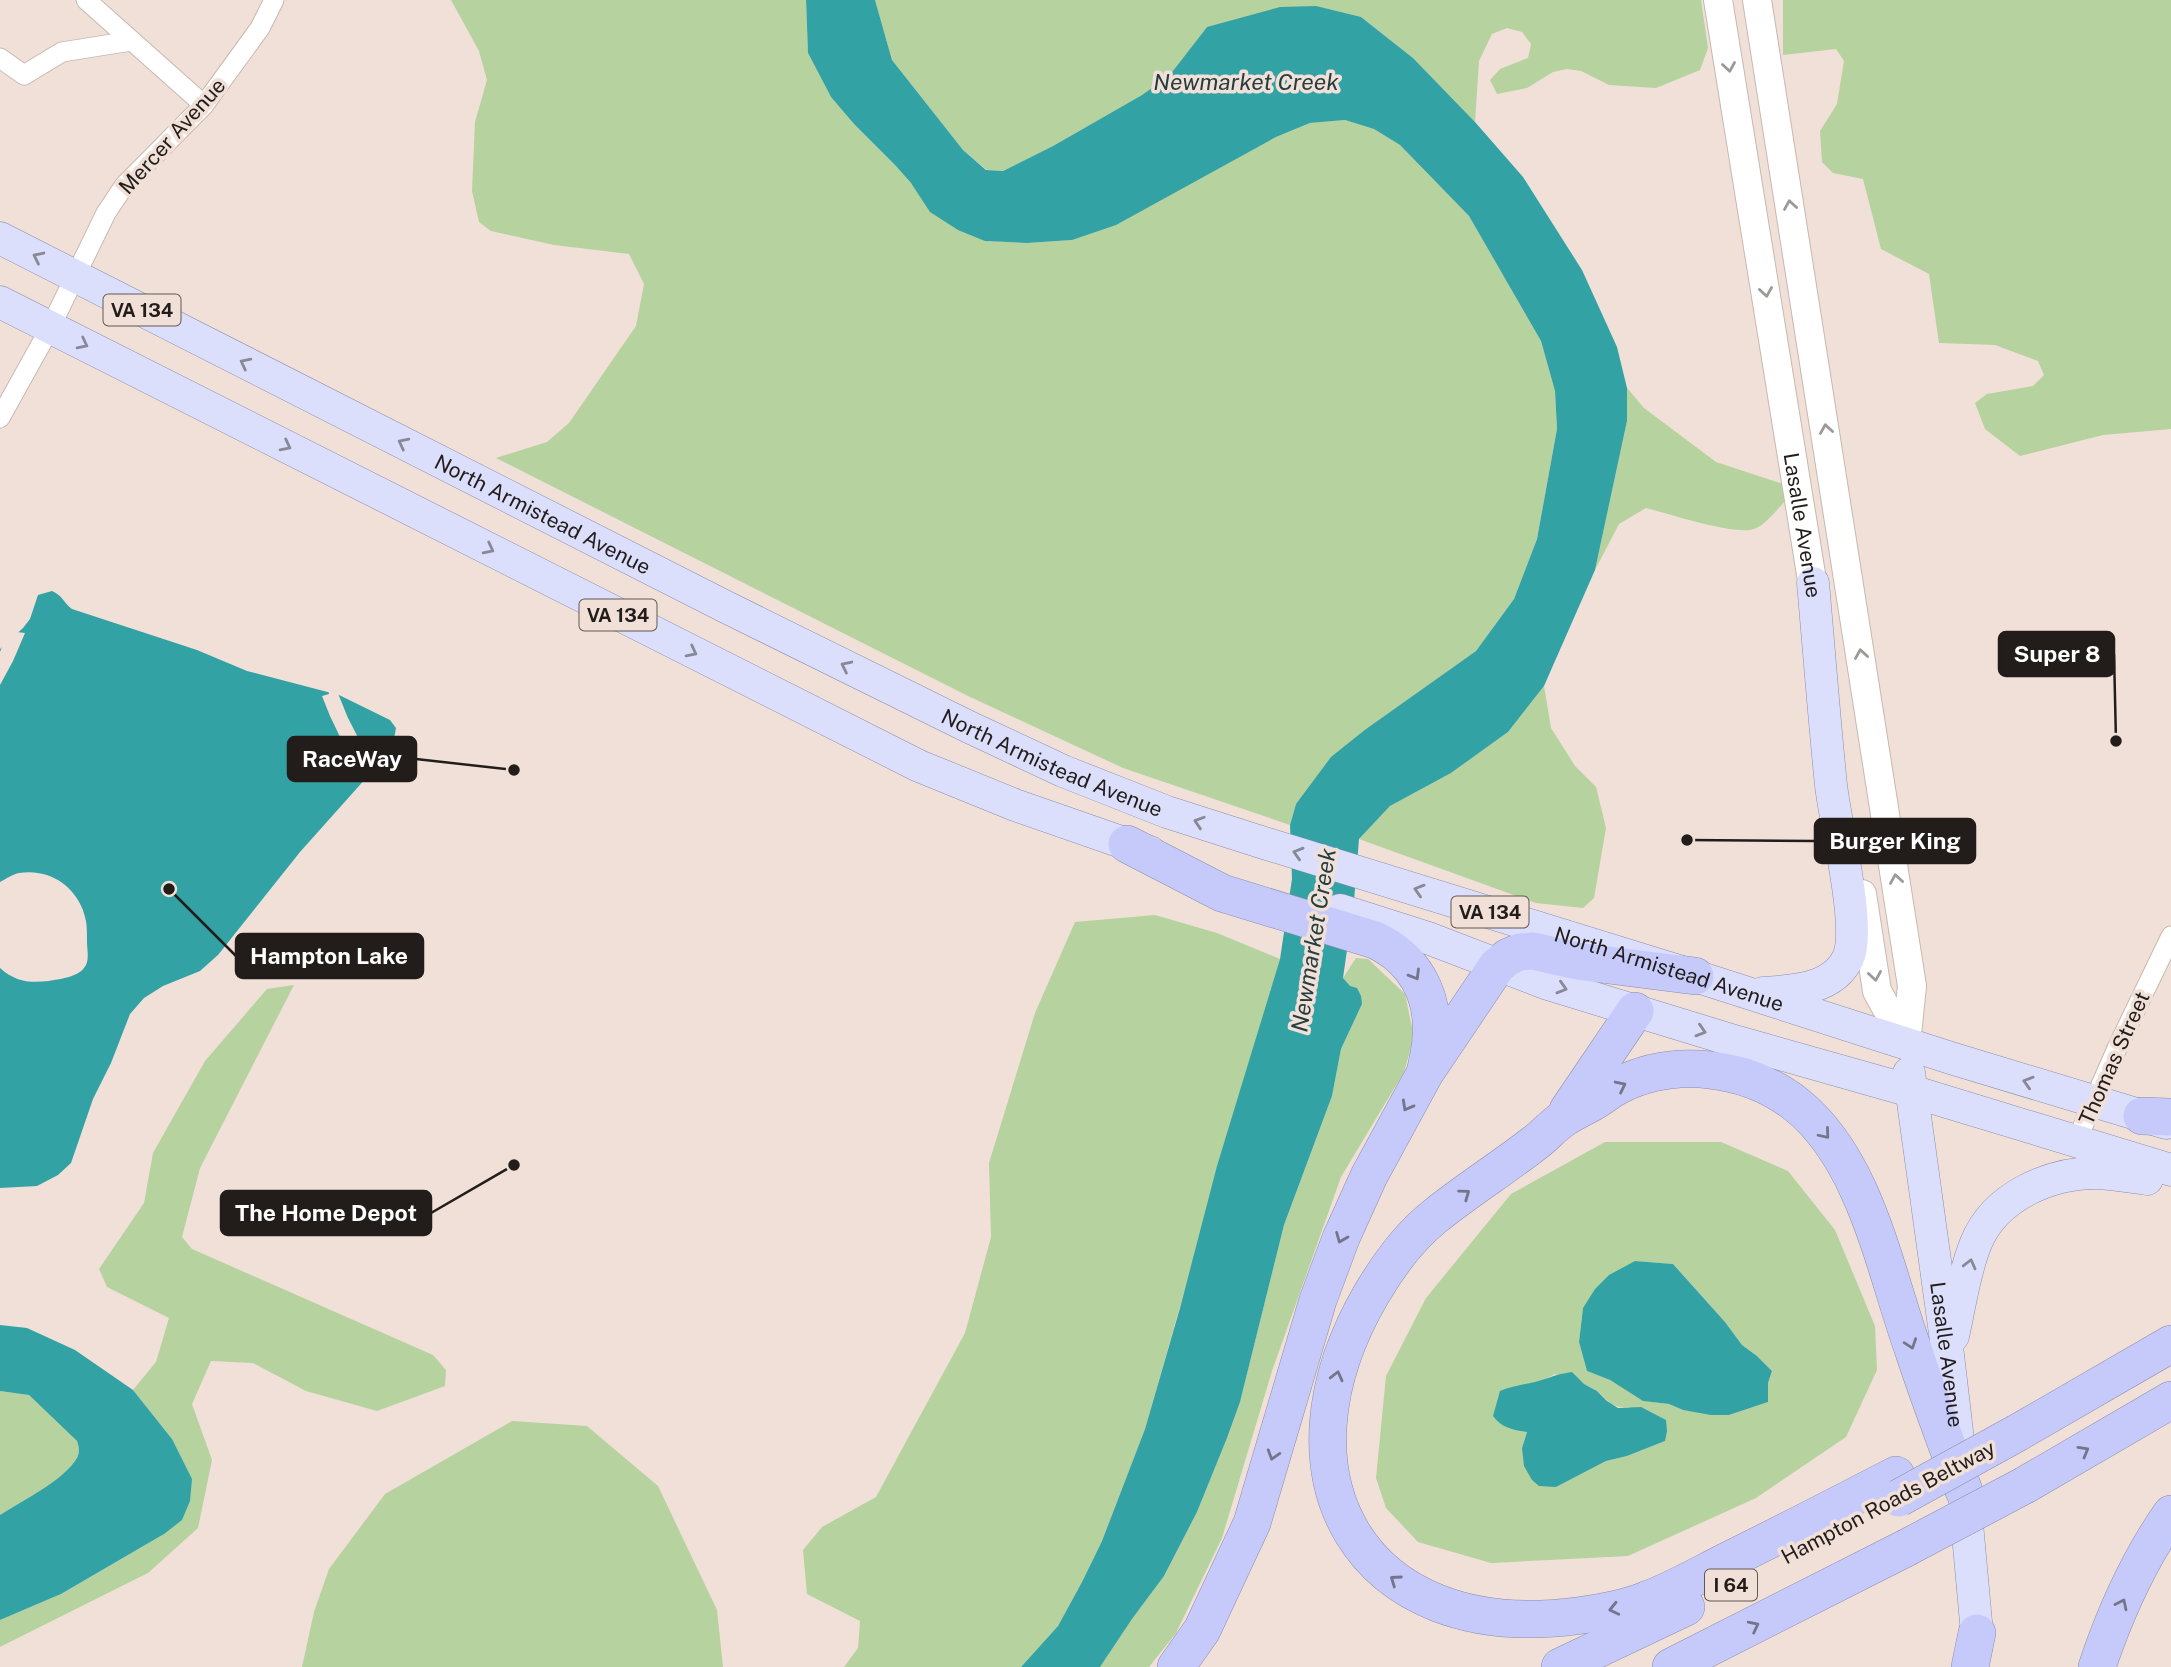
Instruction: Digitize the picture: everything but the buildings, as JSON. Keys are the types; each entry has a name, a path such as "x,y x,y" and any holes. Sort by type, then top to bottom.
{"highway":[{"path":"1127,844 1222,893 1251,893 1364,927 1392,948 1415,974 1430,1010 1431,1036 1425,1073"},
{"path":"1176,1667 1202,1630 1252,1523 1318,1300 1341,1238 1369,1176 1425,1073 1497,966 1520,952 1533,951 1577,961 1695,976"},
{"path":"1561,1120 1635,1011"},
{"path":"1897,1486 1798,1527 1648,1600 1614,1610 1572,1616 1535,1619 1492,1616 1450,1608 1420,1596 1388,1576 1366,1554 1345,1523 1332,1488 1328,1450 1329,1413 1338,1371 1353,1327 1373,1290 1400,1252 1431,1219 1515,1158 1561,1120 1618,1086 1640,1077 1672,1070 1702,1069 1731,1073 1760,1083 1799,1107 1834,1145 1870,1221 1964,1491"},
{"name":"Hampton Roads Beltway","path":"1560,1667 1732,1585 1897,1486 2014,1422 2133,1366 2171,1345"},
{"name":"I 64","path":"1684,1662 2025,1485 2171,1400"},
{"path":"2097,1667 2110,1629 2151,1543 2171,1514"}],"main road":[{"name":"Lasalle Avenue","path":"1718,0 1877,991 1906,1044"},
{"name":"Lasalle Avenue","path":"1757,0 1912,986 1906,1044 1964,1491 1975,1656"},
{"name":"North Armistead Avenue","path":"0,238 652,569 1063,771 1167,812 1264,843 1906,1044 2161,1119"},
{"name":"VA 134","path":"0,302 919,766 1015,805 1127,844"},
{"path":"1749,993 1805,989 1822,982 1843,966 1849,957 1851,946 1850,904 1831,787 1813,583"},
{"name":"VA 134","path":"1364,927 1429,939 1548,984 2171,1170"},
{"path":"1948,1355 1976,1243 1985,1225 2002,1206 2030,1187 2074,1174 2099,1173 2171,1182"}],"street":[{"path":"86,0 204,105"},
{"name":"Mercer Avenue","path":"0,418 50,328 106,213 124,186 204,105 260,27 275,0"},
{"path":"0,58 24,75 62,52 131,41"},
{"name":"Thomas Street","path":"2076,1142 2171,936"}],"green space":[{"path":"451,0 806,0 808,53 831,97 911,183 985,241 1027,243 1072,240 1276,137 1310,123 1345,120 1374,129 1400,145 1469,216 1541,341 1555,391 1557,429 1537,539 1514,599 1476,651 1366,729 1296,804 1290,825 1123,768 968,696 496,458 547,442 569,423 636,326 644,284 629,254 554,245 491,231 479,222 472,191 475,122 487,80 479,51"},
{"path":"875,0 1701,0 1708,48 1700,70 1656,88 1609,85 1581,71 1567,69 1553,72 1527,88 1497,94 1490,80 1500,69 1528,58 1531,44 1522,32 1507,28 1492,34 1479,61 1475,122 1413,58 1361,17 1207,27 1169,76 1142,95 1053,146 1003,171 987,170 963,150 892,60"},
{"path":"1783,0 2171,0 2171,429 2103,435 2020,456 1985,429 1975,403 1987,394 2033,386 2044,375 2038,361 1995,345 1939,343 1929,274 1881,249 1863,179 1833,173 1822,162 1820,131 1837,104 1844,61 1836,49 1783,55"},
{"path":"1627,388 1644,408 1716,462 1786,485 1786,500 1763,524 1745,530 1718,527 1646,508 1619,524 1595,570 1627,421"},
{"path":"1544,686 1551,728 1575,766 1596,787 1606,828 1594,898 1583,908 1536,903 1359,839 1390,806 1451,773 1508,732"},
{"path":"1155,915 1217,933 1280,959 1145,1429 1102,1541 1058,1626 1021,1667 844,1667 858,1648 860,1621 807,1594 803,1550 822,1527 876,1497 965,1333 991,1237 989,1163 1035,1013 1075,922"},
{"path":"1356,958 1368,959 1405,994 1414,1037 1404,1072 1341,1177 1272,1371 1222,1538 1176,1633 1149,1667 1100,1667 1164,1576 1197,1512 1240,1402 1284,1225 1332,1096 1341,1049 1362,1004 1343,978"},
{"path":"294,985 200,1168 182,1237 192,1249 433,1355 446,1370 445,1386 377,1411 306,1391 253,1363 211,1361 192,1404 212,1460 198,1528 148,1573 0,1647 0,1620 61,1594 164,1534 172,1439 133,1390 156,1362 169,1318 107,1287 99,1269 144,1203 153,1153 205,1061 267,989"},
{"path":"1605,1142 1721,1142 1788,1171 1835,1230 1875,1326 1877,1370 1846,1437 1756,1498 1628,1556 1491,1563 1418,1542 1386,1508 1376,1478 1386,1376 1426,1298 1511,1194","holes":["1635,1261 1673,1264 1742,1345 1772,1371 1768,1383 1768,1402 1729,1415 1683,1410 1669,1404 1643,1401 1610,1380 1587,1371 1579,1342 1583,1308","1555,1374 1599,1392 1613,1405 1629,1407 1665,1441 1606,1461 1556,1487 1522,1448 1527,1431 1533,1382"]},
{"path":"0,1391 29,1395 77,1441 79,1454 71,1466 42,1490 0,1515"},
{"path":"512,1421 587,1426 658,1486 717,1610 723,1667 302,1667 314,1612 329,1569 385,1494"}],"water":[{"name":"Newmarket Creek","path":"806,0 875,0 892,60 963,150 986,170 1003,171 1053,146 1142,95 1169,76 1207,27 1280,7 1316,6 1361,17 1413,58 1523,177 1582,270 1617,347 1627,388 1627,421 1595,570 1544,686 1508,732 1451,773 1390,806 1359,839 1354,901 1343,978 1350,986 1357,988 1362,1004 1341,1049 1332,1096 1284,1225 1240,1402 1197,1512 1164,1576 1100,1667 1021,1667 1058,1626 1082,1582 1102,1541 1145,1429 1217,1166 1280,959 1292,879 1290,825 1296,804 1331,757 1476,651 1514,599 1537,539 1557,429 1555,391 1541,341 1469,216 1400,145 1374,129 1345,120 1310,123 1276,137 1116,225 1072,240 1027,243 985,241 958,230 930,212 911,183 831,97 808,53"},
{"path":"52,591 72,609 197,650 247,671 339,695 390,720 396,728 394,739 375,768 300,852 218,955 200,971 163,986 144,998 130,1014 111,1063 93,1099 71,1163 58,1175 37,1186 0,1188 0,968 23,980 49,981 77,974 88,959 87,926 83,910 78,899 63,883 31,872 17,874 0,882 0,649 30,619 38,595"},
{"path":"1635,1261 1673,1264 1742,1345 1772,1371 1768,1383 1768,1402 1729,1415 1711,1415 1683,1410 1669,1404 1643,1401 1610,1380 1587,1371 1579,1342 1583,1308 1595,1289 1609,1275"},
{"path":"0,1325 27,1328 75,1350 133,1390 172,1439 192,1479 190,1501 182,1520 164,1534 61,1594 0,1620 0,1515 42,1490 62,1474 77,1458 79,1450 77,1441 29,1395 0,1391"},
{"path":"1572,1372 1618,1408 1641,1407 1666,1420 1665,1441 1606,1461 1556,1487 1539,1486 1524,1466 1522,1448 1527,1432 1508,1428 1493,1416 1500,1391"}],"pier":[{"path":"18,628 17,632 25,633 0,685 0,652 5,639"},
{"path":"328,688 337,691 368,757 373,775 366,784 362,764 354,746 349,738 342,741 322,696 329,694"}],"place":[{"name":"Super 8","path":"2116,741"},
{"name":"RaceWay","path":"514,770"},
{"name":"Burger King","path":"1687,840"},
{"name":"Hampton Lake","path":"169,889"},
{"name":"The Home Depot","path":"514,1165"}]}
